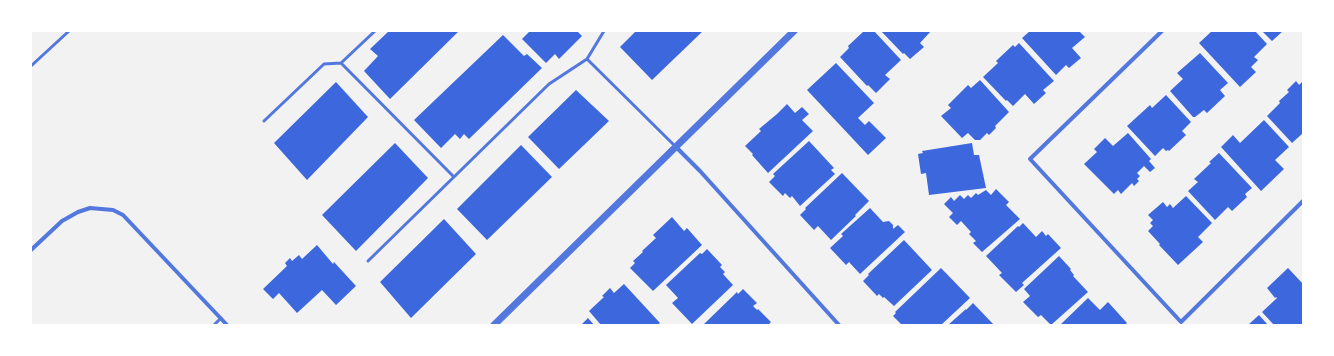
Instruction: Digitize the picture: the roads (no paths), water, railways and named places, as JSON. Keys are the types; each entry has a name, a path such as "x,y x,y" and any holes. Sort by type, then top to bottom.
{"street":[{"path":"494,325 794,31"},
{"path":"1162,31 1030,159 1181,322 1303,201"},
{"path":"676,147 700,171 839,325"},
{"path":"31,250 62,221 78,212 90,208 113,210 123,214 227,325"}],"lane":[{"path":"31,66 69,31"},
{"path":"264,121 324,64 341,63 375,31"},
{"path":"368,261 549,84 587,59 604,31"},
{"path":"587,59 676,147"},
{"path":"341,63 454,177"},
{"path":"214,325 221,318"}]}
